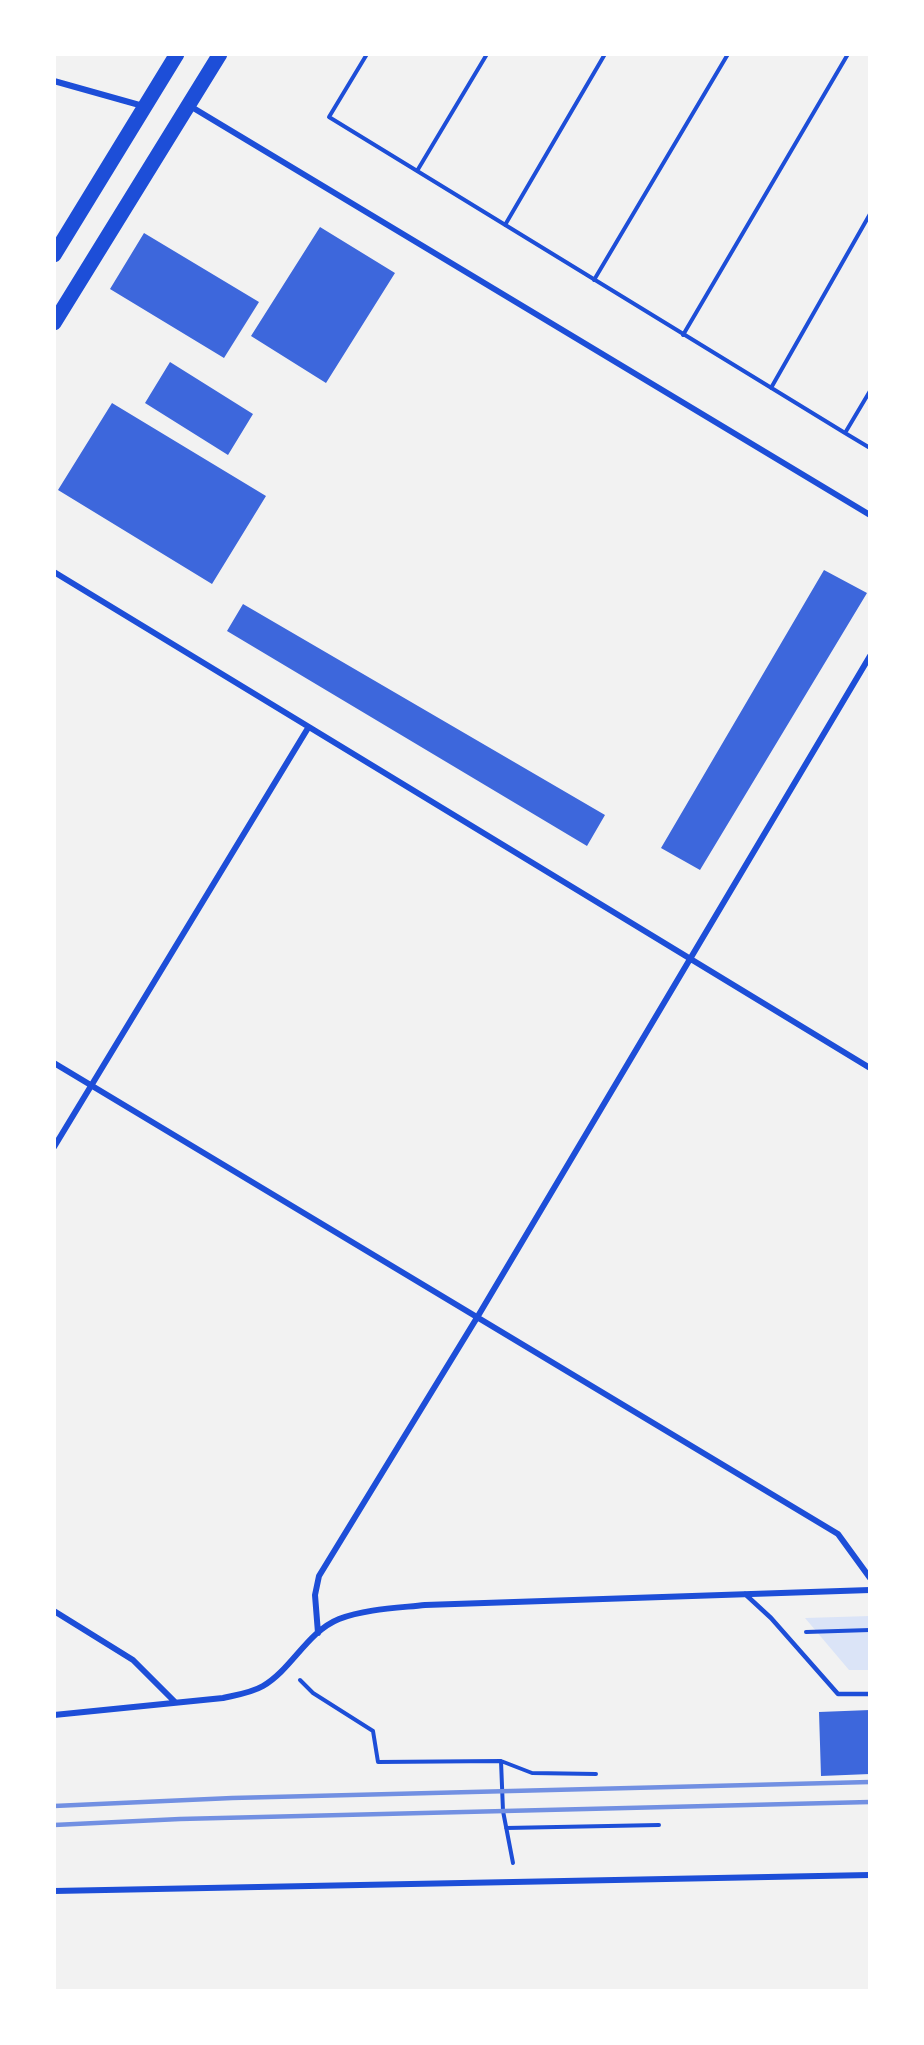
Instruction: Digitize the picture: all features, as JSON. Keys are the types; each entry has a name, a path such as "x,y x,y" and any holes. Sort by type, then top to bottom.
{"main road":[{"path":"54,255 177,54"},
{"path":"54,323 220,54"}],"street":[{"path":"54,81 146,108"},
{"path":"190,106 870,515"},
{"path":"54,572 870,1068"},
{"path":"318,1633 315,1595 319,1576 478,1316 870,656"},
{"path":"54,1147 308,728"},
{"path":"54,1063 838,1533 870,1578"},
{"path":"54,1715 223,1698 247,1692 262,1686 286,1667 318,1633 338,1620 372,1611 425,1605 870,1590"},
{"path":"54,1611 133,1660 175,1702"},
{"path":"54,1891 870,1875"}],"lane":[{"path":"745,1594 785,1633 838,1694 870,1694"}],"path":[{"path":"367,54 329,117 870,448"},
{"path":"417,171 487,54"},
{"path":"505,225 605,54"},
{"path":"594,280 728,54"},
{"path":"683,334 848,54"},
{"path":"771,388 870,214"},
{"path":"845,434 870,391"},
{"path":"785,1633 870,1630"},
{"path":"286,1667 313,1693 373,1731 378,1762 501,1761 532,1773 596,1774"},
{"path":"501,1761 506,1828 515,1883"},
{"path":"506,1828 659,1825"}],"shaded area":[{"path":"870,1616 870,1670 849,1670 805,1618"}],"building":[{"path":"320,227 395,273 326,383 251,336"},
{"path":"144,233 259,302 224,358 110,289"},
{"path":"170,362 253,414 228,455 145,403"},
{"path":"112,403 266,496 212,584 58,490"},
{"path":"824,570 867,593 700,870 661,848"},
{"path":"243,604 605,815 587,846 227,631"},
{"path":"870,1710 870,1774 821,1776 819,1712"}],"railway":[{"path":"54,1806 232,1798 870,1782"},
{"path":"54,1825 180,1819 870,1802"}]}
